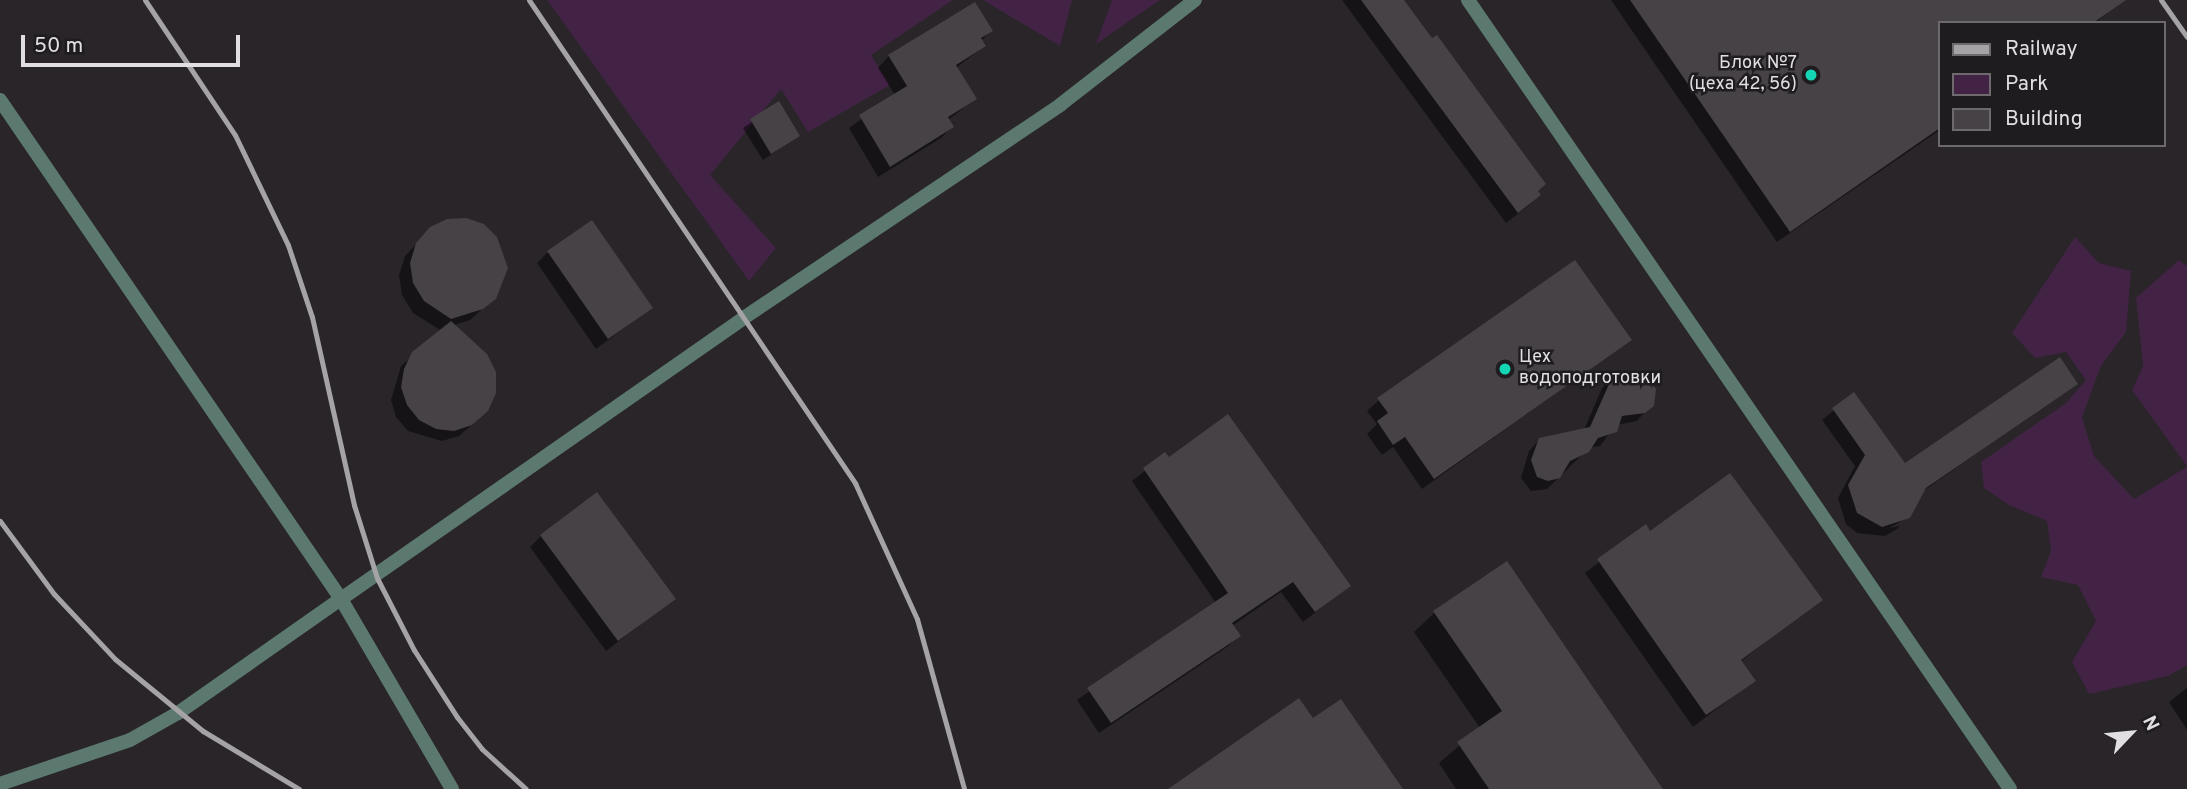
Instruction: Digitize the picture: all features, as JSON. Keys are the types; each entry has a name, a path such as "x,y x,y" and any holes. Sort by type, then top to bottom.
{"lane":[{"path":"0,783 130,740 178,713 745,317 1060,105 1195,0"},
{"path":"1468,0 2010,789"},
{"path":"0,100 341,599 452,789"}],"green space":[{"path":"547,0 953,0 871,55 890,85 808,132 781,89 710,175 776,248 749,281"},
{"path":"983,0 1072,0 1060,46"},
{"path":"1112,0 1160,0 1096,44"},
{"path":"2075,237 2099,263 2131,271 2126,332 2101,366 2082,417 2094,456 2134,499 2187,467 2187,665 2168,676 2089,694 2072,662 2096,621 2078,585 2041,577 2051,551 2047,521 2009,505 1984,488 1981,462 2066,403 2086,380 2066,352 2035,358 2012,333"},
{"path":"2179,260 2187,266 2187,466 2132,390 2143,366 2136,298"}],"building":[{"path":"1361,0 1404,0 1432,38 1437,35 1546,184 1538,191 1541,195 1518,213"},
{"name":"Блок №7 (цеха 42, 56)","path":"1630,0 2126,0 2096,21 1938,21 1938,129 1790,232"},
{"path":"975,2 993,31 981,38 986,46 956,65 977,99 948,117 954,127 890,167 859,115 907,86 888,55"},
{"path":"779,101 800,136 771,154 750,119"},
{"path":"466,218 484,224 497,237 508,268 496,299 483,309 451,319 424,301 413,283 410,263 416,243 430,227 447,219"},
{"path":"592,220 653,308 608,339 547,251"},
{"name":"Цех водоподготовки","path":"1575,260 1632,340 1434,479 1405,437 1393,445 1377,421 1388,413 1377,398"},
{"path":"451,321 487,354 496,372 496,393 488,411 472,425 454,431 436,429 419,420 407,405 401,387 404,369 412,352"},
{"path":"2060,357 2078,384 1926,488 1910,518 1882,527 1857,513 1848,485 1865,455 1832,408 1854,392 1905,463"},
{"path":"1613,375 1649,380 1656,389 1654,406 1645,413 1622,416 1617,432 1598,438 1589,452 1570,461 1560,478 1548,481 1537,477 1531,460 1539,438 1590,427"},
{"path":"1228,414 1351,586 1315,612 1293,582 1232,623 1241,636 1111,723 1087,688 1228,593 1143,468 1165,452 1169,457"},
{"path":"1730,473 1823,600 1741,660 1756,681 1706,715 1597,559 1646,524 1650,531"},
{"path":"597,492 676,599 618,641 540,535"},
{"path":"1507,561 1663,789 1489,789 1457,742 1502,711 1433,611"},
{"path":"1299,698 1313,718 1341,699 1403,789 1168,789"}],"railway":[{"path":"145,0 235,135 288,245 312,317 354,505 377,578 414,650 457,717 482,749 526,789"},
{"path":"529,0 855,483 917,619 964,789"},
{"path":"2161,0 2187,37"},
{"path":"0,521 54,594 115,659 203,731 299,789"}],"place":[{"name":"Блок №7 (цеха 42, 56)","path":"1811,75"},
{"name":"Цех водоподготовки","path":"1505,369"}]}
